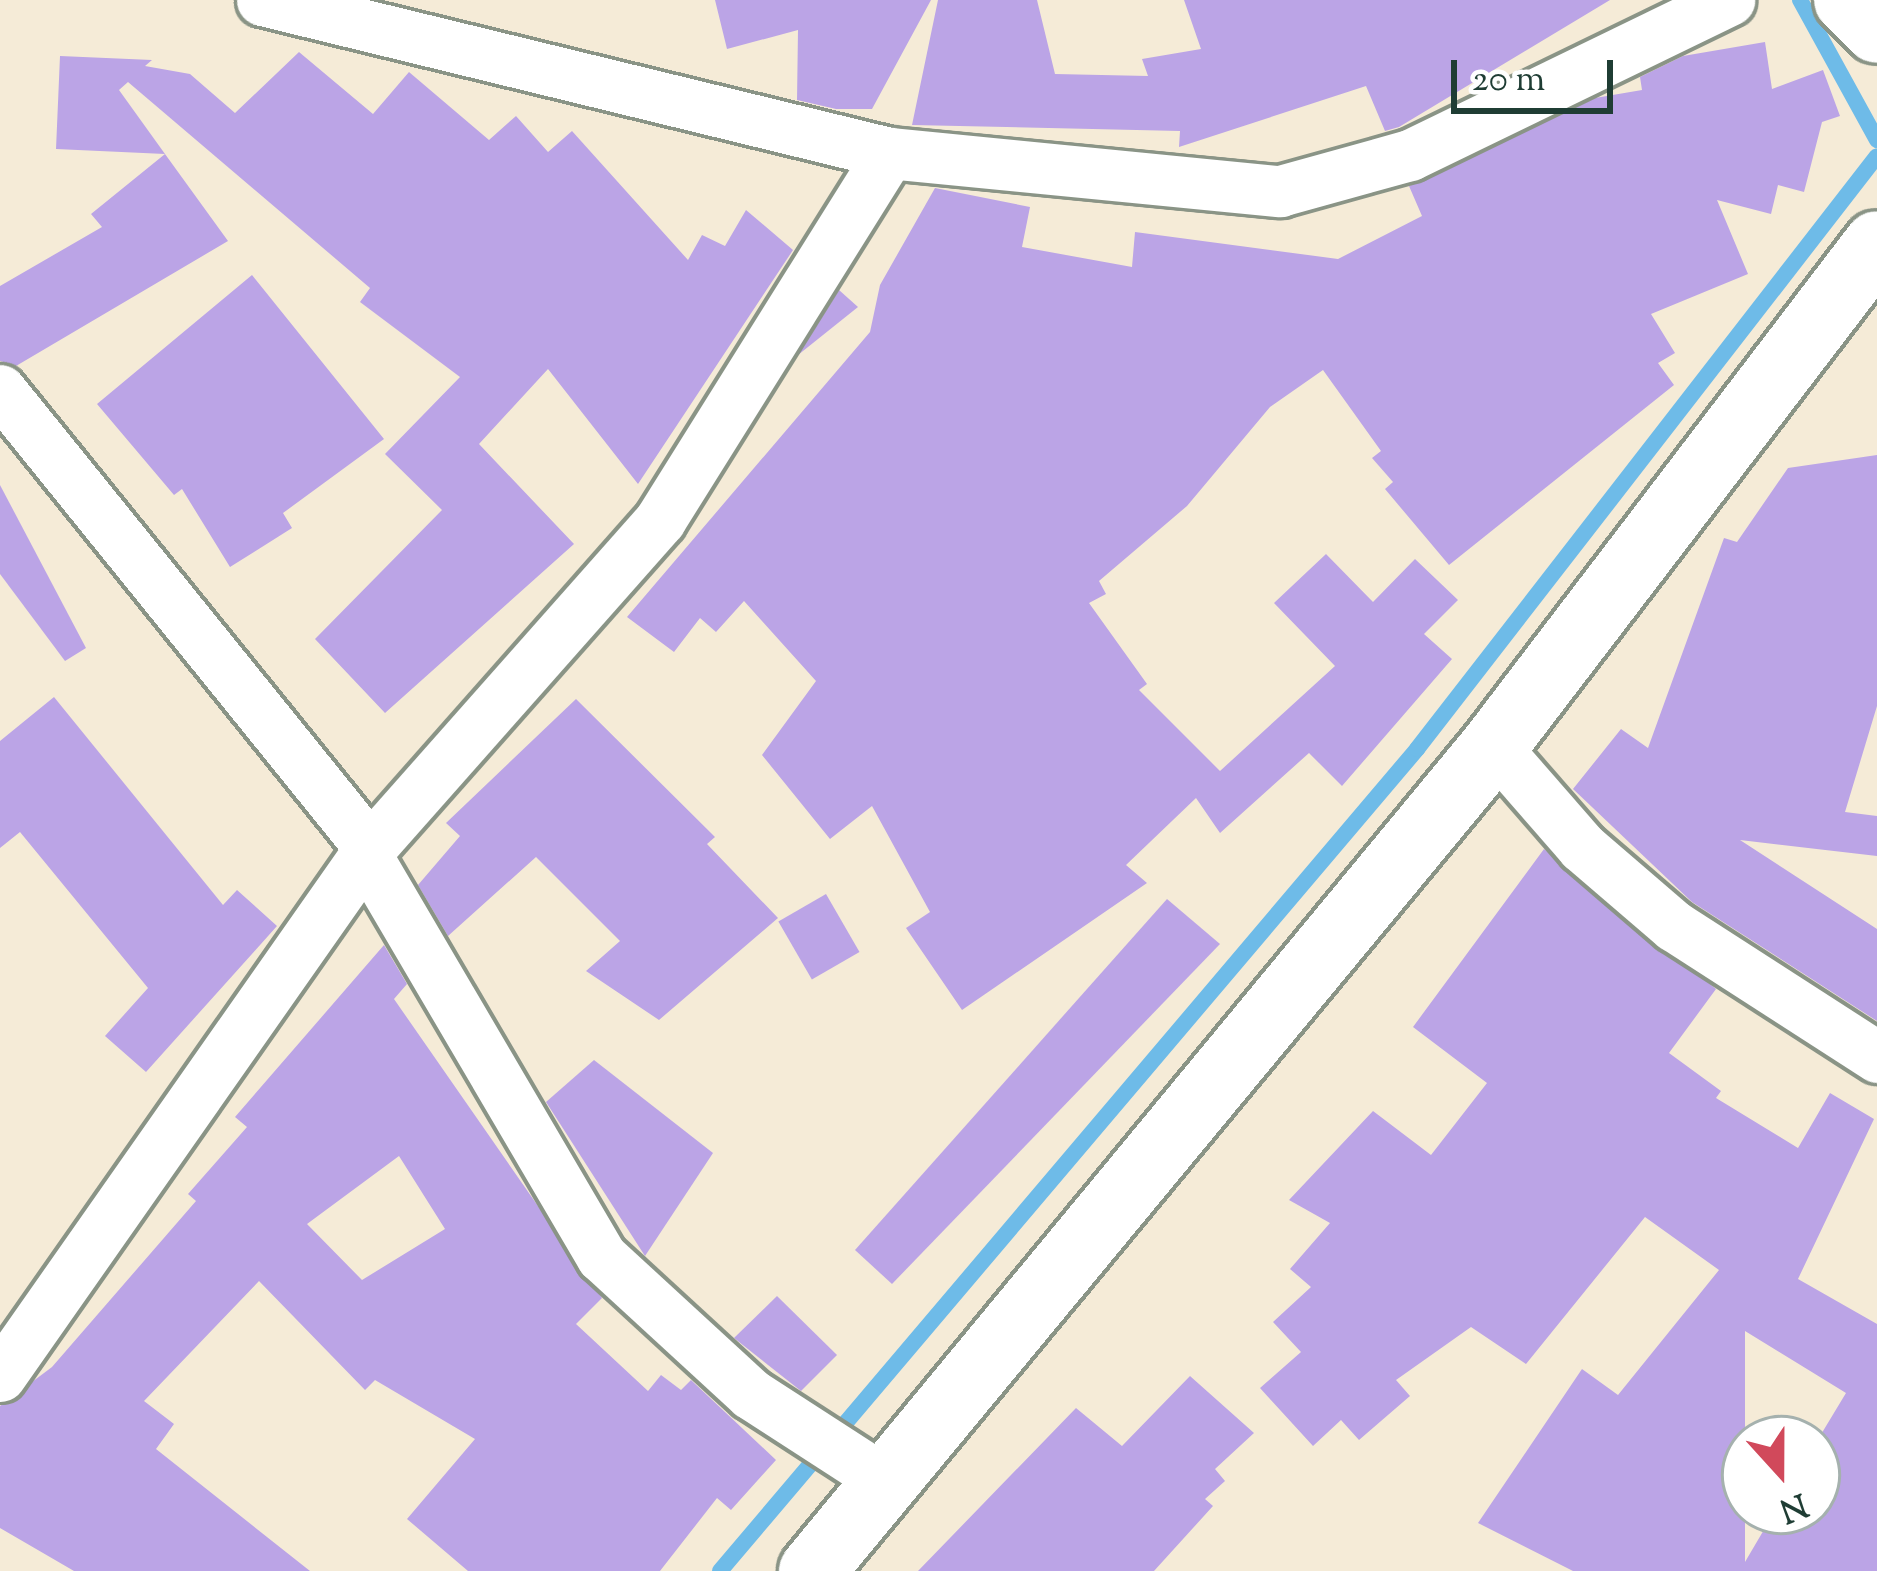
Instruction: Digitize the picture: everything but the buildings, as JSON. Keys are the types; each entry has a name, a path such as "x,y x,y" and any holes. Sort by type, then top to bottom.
{"street":[{"path":"262,0 889,153 1147,183 1331,183 1525,106 1729,0"},
{"path":"1846,0 1877,30"},
{"path":"0,1376 370,855 660,520 889,153"},
{"path":"812,1571 1494,746 1877,244"},
{"path":"0,390 370,855 602,1257 752,1394 884,1480"},
{"path":"1494,746 1582,847 1674,926 1877,1057"}],"waterway":[{"path":"1800,0 1877,140"},
{"path":"720,1571 1417,749 1877,156"}]}
